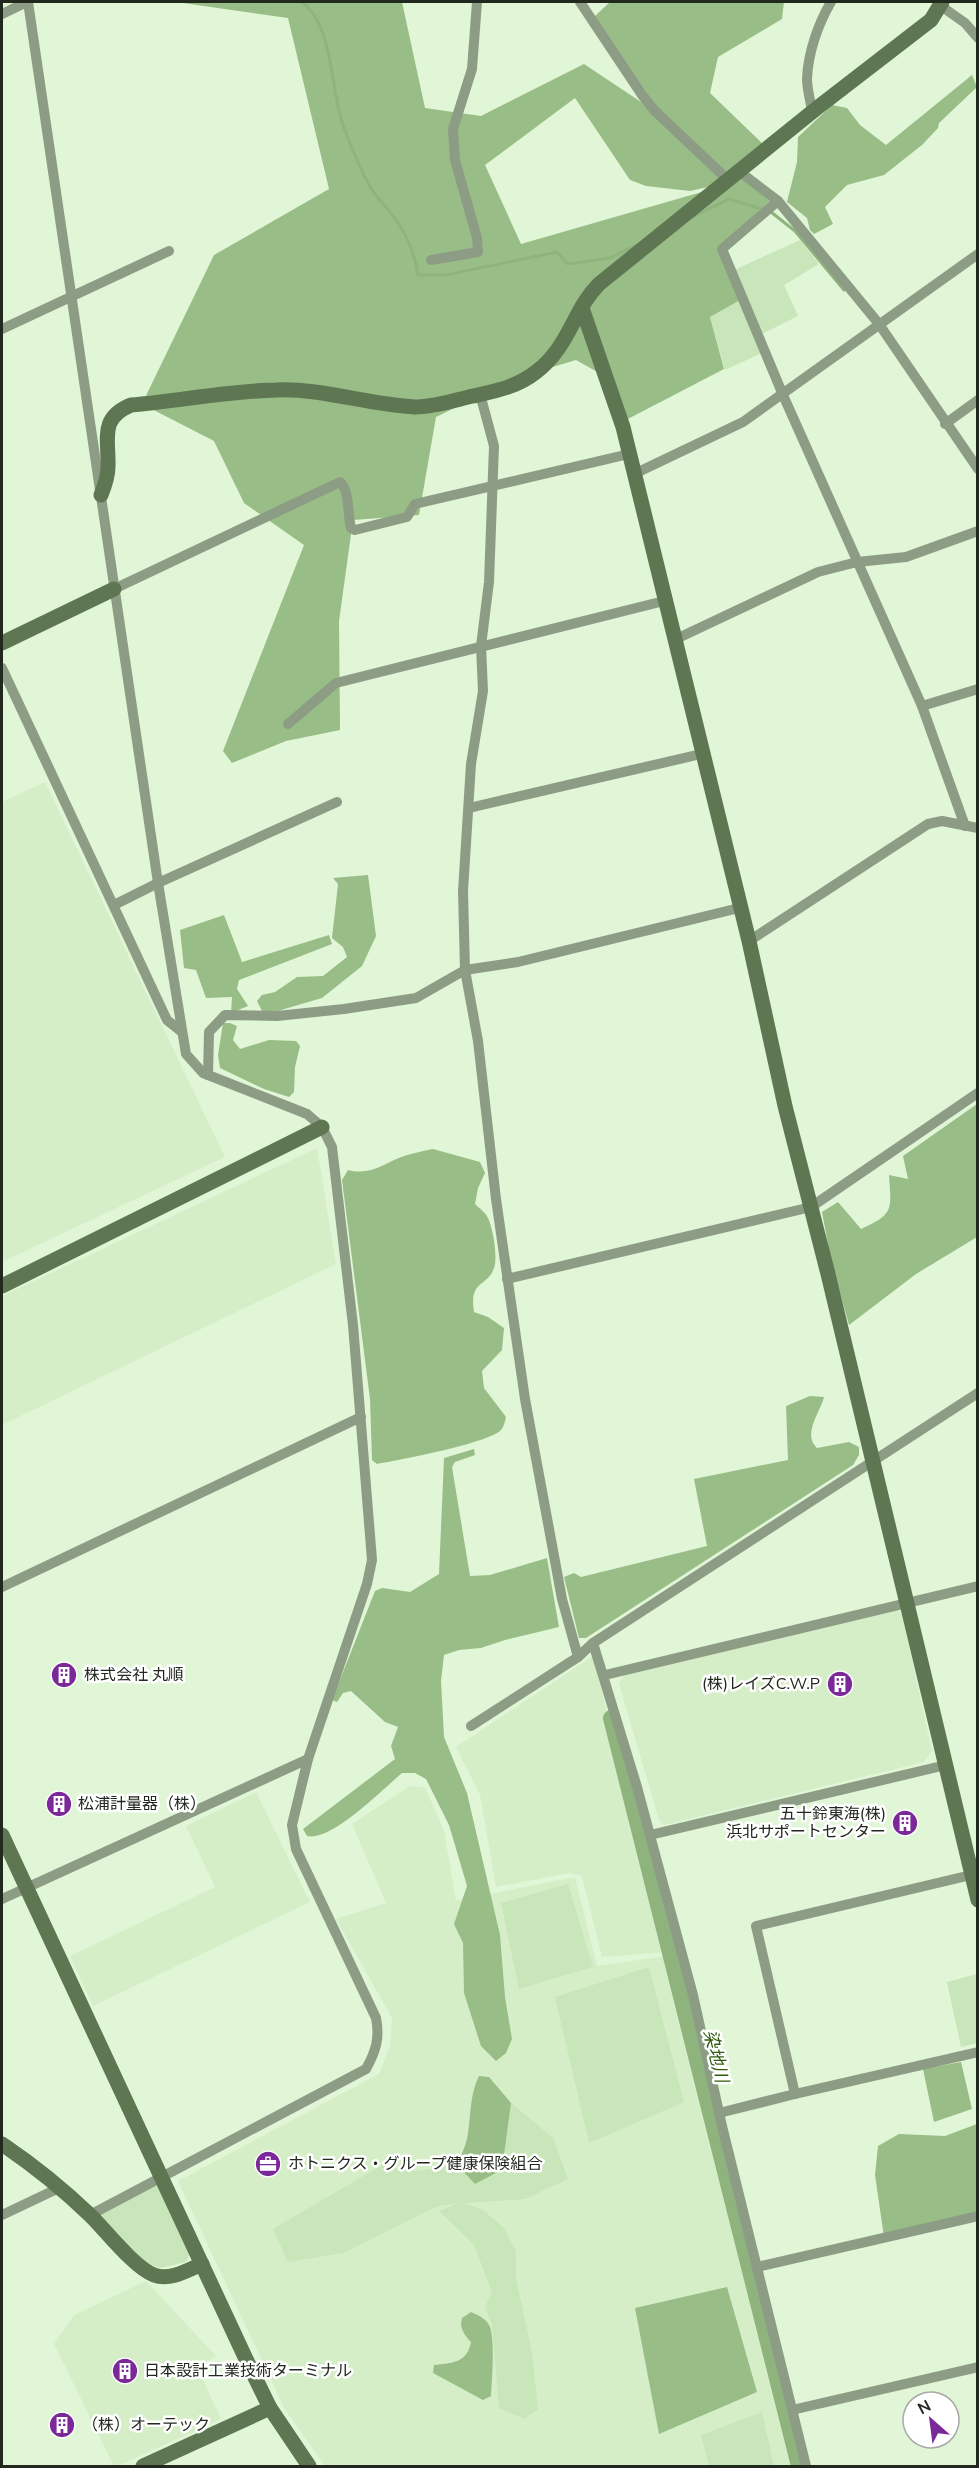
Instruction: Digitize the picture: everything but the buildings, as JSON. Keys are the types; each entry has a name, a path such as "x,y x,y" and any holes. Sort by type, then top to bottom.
{"street":[{"path":"2,14 28,2 158,883 186,1054 198,1069 208,1075 307,1114 322,1127 332,1147 353,1325 372,1560 368,1584 308,1759 292,1825 296,1849 376,2018 379,2032 378,2043 366,2069 90,2215"},
{"path":"431,260 478,252 477,238 456,160 453,129 472,69 477,2"},
{"path":"580,2 655,111 734,176 778,201 879,324 945,424 978,468"},
{"path":"812,112 807,81 808,71 818,27 831,2"},
{"path":"101,495 108,475 109,424 117,413 131,405 275,390 318,392 348,396 368,403 417,407 500,390 519,383 545,365 565,340 582,308 599,285 812,112 931,20 942,4 965,23 978,38"},
{"path":"778,201 722,249 783,395 922,706 965,826"},
{"path":"2,329 170,251"},
{"path":"634,474 743,422 978,254"},
{"path":"582,308 623,427 701,754 749,941 785,1106 977,1897"},
{"path":"480,394 494,446 489,582 481,646 483,691 471,764 463,891 465,970 486,1104 507,1279 525,1399 562,1599 578,1657"},
{"path":"945,424 978,400"},
{"path":"2,643 340,482 347,493 351,528 355,530 407,517 415,504 629,454"},
{"path":"674,640 818,572 857,562 906,557 978,531"},
{"path":"288,724 336,683 664,601"},
{"path":"2,668 167,1020 182,1032"},
{"path":"922,706 978,689"},
{"path":"469,808 701,754"},
{"path":"114,905 337,802"},
{"path":"749,941 928,824 942,821 978,828"},
{"path":"208,1075 209,1032 225,1015 277,1016 417,998 465,970 518,962 740,908"},
{"path":"507,1279 811,1207 978,1093"},
{"path":"2,1286 322,1127"},
{"path":"471,1725 578,1657 593,1643 978,1394"},
{"path":"2,1587 361,1417"},
{"path":"604,1675 978,1586"},
{"path":"593,1643 650,1835 693,1995 719,2113 806,2466"},
{"path":"2,1899 308,1759"},
{"path":"650,1835 946,1764"},
{"path":"2,1835 270,2408 309,2466"},
{"path":"795,2094 756,1926 971,1875"},
{"path":"719,2113 978,2052"},
{"path":"2,2144 59,2188 90,2215 136,2262 153,2275 167,2277 202,2264"},
{"path":"2,2215 59,2188"},
{"path":"757,2267 978,2216"},
{"path":"792,2410 978,2367"},
{"path":"142,2466 270,2408"}],"shaded area":[{"path":"176,2 402,2 425,108 481,116 584,64 653,110 595,16 610,2 784,2 782,19 718,57 710,93 765,146 722,184 690,191 646,186 630,180 575,98 485,165 521,244 726,185 740,175 773,204 719,249 742,299 710,317 724,369 622,422 608,378 576,360 516,378 436,417 419,515 353,520 339,621 340,730 286,741 232,763 223,751 304,545 244,503 214,441 142,404 214,255 329,189 288,18"},
{"path":"972,75 977,87 939,123 938,128 922,145 884,175 847,185 825,207 833,224 814,234 810,230 807,218 787,202 797,162 798,137 832,105 847,108 860,125 886,145"},
{"path":"800,240 819,264 784,285 798,316 762,334 732,271"},
{"path":"742,299 764,352 725,370 710,317"},
{"path":"45,782 225,1157 2,1262 2,802"},
{"path":"368,875 376,936 362,966 322,998 271,1013 262,1011 257,1001 262,995 275,992 297,977 323,976 347,957 343,947 332,938 338,884 333,878"},
{"path":"224,915 242,962 329,935 332,944 239,980 237,989 248,1006 231,1013 232,997 206,998 196,970 184,968 180,930"},
{"path":"223,1023 237,1026 233,1040 240,1049 269,1040 296,1041 300,1046 295,1067 294,1092 289,1097 264,1089 220,1068 218,1055"},
{"path":"977,1104 977,1237 916,1274 849,1325 831,1260 822,1212 838,1202 861,1229 880,1219 890,1203 889,1175 908,1179 903,1156"},
{"path":"317,1148 336,1264 2,1425 2,1296"},
{"path":"433,1149 480,1162 485,1173 478,1188 475,1204 486,1214 490,1223 495,1263 491,1274 476,1289 473,1301 474,1312 488,1317 504,1328 502,1350 482,1371 484,1388 506,1417 501,1430 480,1440 377,1464 372,1460 370,1399 342,1180 348,1170 371,1170 404,1156"},
{"path":"810,1396 824,1397 813,1423 811,1436 813,1442 817,1448 849,1442 859,1447 859,1455 853,1465 586,1638 579,1638 564,1577 574,1573 581,1577 707,1546 694,1479 788,1460 786,1406"},
{"path":"474,1449 475,1455 455,1462 452,1467 470,1576 490,1575 547,1558 559,1627 481,1648 459,1650 444,1655 441,1681 444,1737 467,1793 500,1935 505,1997 512,2039 506,2053 496,2061 481,2046 464,1993 463,1943 454,1924 467,1886 449,1825 426,1779 415,1773 402,1773 370,1802 329,1831 317,1836 307,1836 303,1829 395,1759 391,1746 398,1727 385,1722 351,1691 343,1693 337,1702 332,1700 375,1591 382,1588 410,1592 439,1574 444,1458"},
{"path":"895,1608 902,1613 932,1751 924,1762 664,1825 659,1820 619,1684 624,1675"},
{"path":"593,1656 668,1952 602,1957 582,1876 569,1873 496,1887 480,1795 456,1747"},
{"path":"410,1786 425,1787 444,1831 456,1901 575,1877 597,1966 666,1956 795,2466 325,2466 284,2408 178,2181 379,2074 390,2046 392,2018 336,1919 386,1903 352,1824"},
{"path":"256,1792 310,1902 93,2006 70,1956 215,1887 186,1826"},
{"path":"568,1884 593,1967 519,1989 501,1903"},
{"path":"649,1967 684,2102 589,2143 555,1997"},
{"path":"977,1974 977,2043 961,2047 947,1982"},
{"path":"961,2062 972,2109 934,2122 923,2069"},
{"path":"479,2076 489,2077 511,2103 502,2170 475,2184 457,2165 468,2133 472,2097"},
{"path":"511,2103 553,2138 568,2179 525,2199 465,2203 483,2210 504,2228 516,2251 516,2278 532,2353 538,2409 524,2419 499,2408 492,2324 485,2307 492,2292 474,2245 439,2211 459,2203 438,2206 343,2253 288,2262 273,2229 389,2161 391,2168 415,2171 457,2165 475,2184 502,2171"},
{"path":"977,2124 977,2215 884,2237 875,2175 878,2146 899,2134 945,2136"},
{"path":"158,2184 191,2250 186,2262 160,2268 143,2262 99,2216"},
{"path":"146,2281 216,2356 197,2367 221,2419 114,2466 54,2344 74,2315"},
{"path":"727,2287 757,2392 659,2434 635,2308"},
{"path":"471,2312 487,2322 492,2333 491,2396 483,2400 433,2373 434,2365 458,2361 466,2354 471,2342 463,2331 461,2321"},
{"path":"762,2412 774,2466 709,2466 701,2435"}],"waterway":[{"path":"302,2 320,26 326,42 339,110 355,157 371,188 404,233 413,253 418,275 446,275 557,252 568,264 610,258 636,245"},
{"path":"693,217 729,199 765,210"},
{"path":"771,212 795,231 844,290"},
{"name":"染地川","path":"611,1718 799,2466"}],"place":[{"name":"株式会社 丸順","path":"64,1675"},
{"name":"(株)レイズC.W.P","path":"840,1684"},
{"name":"松浦計量器（株）","path":"59,1804"},
{"name":"五十鈴東海(株) 浜北サポートセンター","path":"905,1823"},
{"name":"ホトニクス・グループ健康保険組合","path":"268,2164"},
{"name":"日本設計工業技術ターミナル","path":"125,2371"},
{"name":"（株）オーテック","path":"62,2425"}]}
